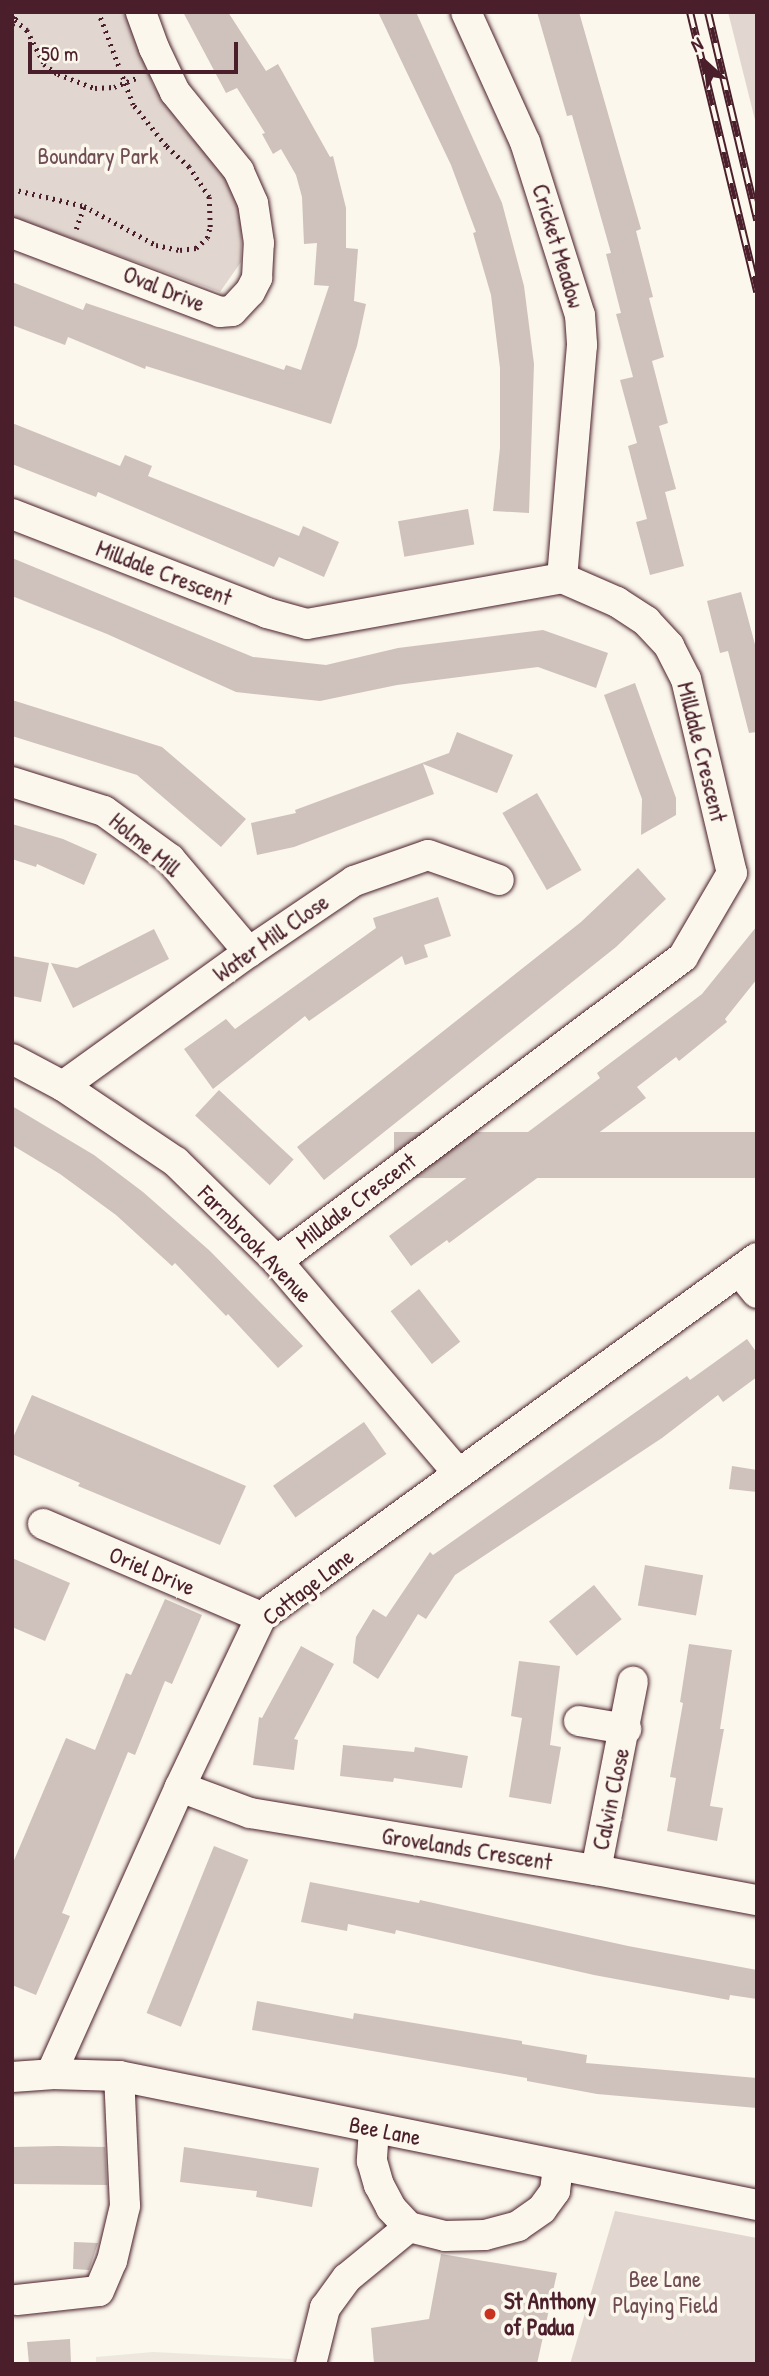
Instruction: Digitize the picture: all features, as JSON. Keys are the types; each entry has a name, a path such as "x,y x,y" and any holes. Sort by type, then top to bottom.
{"street":[{"name":"Oval Drive","path":"12,233 220,312 232,312 241,304 257,278 259,243 253,203 239,171 175,92 141,12"},
{"name":"Cricket Meadow","path":"466,12 525,142 580,316 582,345 562,578"},
{"name":"Milldale Crescent","path":"12,514 267,613 307,624 562,578 617,602 646,621 669,646 686,679 732,873 683,957 276,1261"},
{"name":"Holme Mill","path":"12,782 104,811 170,859 248,952"},
{"name":"Water Mill Close","path":"64,1086 248,952 355,881 428,855 499,880"},
{"name":"Farmbrook Avenue","path":"12,1059 64,1086 176,1162 276,1261 459,1474"},
{"name":"Cottage Lane","path":"51,2074 180,1787 261,1617 459,1474 751,1274"},
{"name":"Oriel Drive","path":"43,1524 261,1617"},
{"name":"Calvin Close","path":"596,1870 626,1729 633,1682"},
{"name":"Calvin Close","path":"579,1721 626,1729"},
{"name":"Grovelands Crescent","path":"180,1787 250,1813 596,1870 757,1900"},
{"name":"Bee Lane","path":"12,2077 51,2074 119,2076 757,2205"},
{"path":"17,2300 99,2291 112,2261 125,2206 119,2076"},
{"path":"374,2129 372,2161 379,2185 391,2208 410,2227 445,2236 485,2235 518,2226 542,2209 555,2191 558,2166"},
{"path":"311,2364 325,2308 346,2278 410,2227"}],"path":[{"path":"19,12 13,22 27,30 44,64 58,74 95,88 114,87 125,83 161,63"},
{"path":"12,189 84,206 156,245 180,250 196,248 207,239 210,227 209,197 189,167 144,121 133,105 97,12"}],"shaded area":[{"path":"153,2352 291,2359 292,2364 96,2364 96,2357"}],"green space":[{"name":"Boundary Park","path":"12,12 126,12 153,85 185,131 224,172 242,215 241,262 220,292 12,217"},
{"path":"728,12 757,12 757,128"},
{"name":"Bee Lane Playing Field","path":"615,2211 757,2238 757,2364 570,2364"}],"building":[{"path":"183,12 228,12 266,71 278,64 330,157 333,156 346,208 346,248 358,249 354,301 366,304 357,346 331,424 146,366 145,369 68,337 65,345 12,325 12,282 83,310 86,303 284,370 286,365 301,370 329,286 314,285 317,243 304,244 302,197 296,175 281,149 273,154 262,134 265,133 237,88 226,93"},
{"path":"378,12 416,12 502,203 524,286 534,364 529,513 493,511 500,448 500,368 491,295 473,233 476,232 451,165"},
{"path":"537,12 579,12 641,229 636,231 653,297 649,298 664,357 652,361 668,423 659,426 676,489 665,492 684,566 650,575 636,522 647,519 628,446 637,443 620,380 633,377 616,314 621,313 606,254 611,253 572,115 567,116"},
{"path":"12,423 120,466 125,455 152,466 148,476 299,536 303,526 339,542 324,577 279,557 274,567 98,492 96,497 12,464"},
{"path":"468,509 474,544 404,557 398,521"},
{"path":"12,558 253,657 326,665 398,648 543,630 608,653 596,688 538,667 397,685 320,701 236,692 107,634 12,596"},
{"path":"741,592 757,652 757,732 749,733 728,651 720,653 707,601"},
{"path":"635,683 676,798 676,815 641,835 642,799 604,695"},
{"path":"12,700 162,747 246,819 221,847 137,775 12,736"},
{"path":"457,732 513,755 497,793 423,764 434,794 294,847 257,855 251,823 296,813 295,810 449,753"},
{"path":"537,793 582,870 547,890 502,813"},
{"path":"12,824 63,839 97,854 84,885 37,864 36,867 12,859"},
{"path":"638,868 666,899 616,947 324,1180 297,1147 581,922"},
{"path":"438,897 451,936 424,945 428,957 405,965 402,956 309,1021 305,1016 213,1089 184,1049 226,1019 235,1029 376,928 373,918"},
{"path":"757,926 757,979 725,1019 727,1022 679,1061 676,1057 637,1087 646,1098 449,1243 447,1240 411,1266 389,1236 600,1078 597,1073 702,994"},
{"path":"154,929 169,959 73,1008 51,963 77,968"},
{"path":"12,956 49,963 41,1002 12,996"},
{"path":"219,1090 294,1160 270,1185 195,1116"},
{"path":"12,1106 94,1155 143,1192 210,1251 303,1346 278,1368 228,1314 226,1316 175,1263 172,1266 116,1215 60,1174 12,1145"},
{"path":"394,1132 757,1132 757,1178 394,1178"},
{"path":"419,1289 460,1342 432,1364 391,1311"},
{"path":"747,1339 757,1353 757,1377 723,1402 718,1395 662,1438 455,1575 426,1619 418,1614 378,1679 353,1663 356,1637 373,1609 386,1617 430,1552 433,1555 687,1376 690,1380"},
{"path":"32,1395 246,1486 220,1545 78,1486 80,1483 12,1454 12,1440"},
{"path":"364,1422 386,1454 295,1518 273,1486"},
{"path":"732,1466 757,1470 757,1492 729,1489"},
{"path":"12,1558 70,1583 45,1641 12,1627"},
{"path":"645,1565 703,1575 696,1616 638,1605"},
{"path":"594,1585 622,1619 577,1656 549,1622"},
{"path":"165,1599 202,1615 172,1684 165,1681 135,1755 128,1752 62,1913 70,1916 36,1995 12,1985 12,1865 66,1738 95,1750 126,1673 131,1675"},
{"path":"689,1644 732,1650 720,1729 724,1729 710,1806 723,1808 717,1841 667,1831 676,1778 670,1777 683,1703 680,1702"},
{"path":"301,1646 334,1664 294,1739 298,1740 294,1770 253,1765 259,1717 262,1718"},
{"path":"519,1661 560,1666 550,1745 561,1747 551,1804 509,1797 522,1718 511,1716"},
{"path":"343,1745 414,1752 415,1747 468,1756 462,1788 394,1778 393,1782 340,1776"},
{"path":"214,1846 248,1860 181,2027 147,2013"},
{"path":"310,1882 419,1903 420,1900 628,1946 757,1970 757,1999 730,1995 729,2000 594,1975 396,1930 395,1934 348,1924 347,1931 301,1922"},
{"path":"257,2001 353,2019 354,2013 522,2041 522,2044 587,2055 586,2063 757,2078 757,2108 597,2094 527,2081 527,2078 252,2030"},
{"path":"12,2147 105,2147 107,2185 12,2184"},
{"path":"184,2147 319,2168 312,2207 256,2197 257,2191 180,2182"},
{"path":"74,2242 98,2243 89,2270 73,2269"},
{"name":"St Anthony of Padua","path":"441,2254 557,2273 537,2364 374,2364 371,2328 429,2319"},
{"path":"70,2339 71,2364 29,2364 27,2342"}],"railway":[{"path":"690,12 757,292"},
{"path":"708,12 757,220"}],"place":[{"name":"St Anthony of Padua","path":"490,2314"}]}
